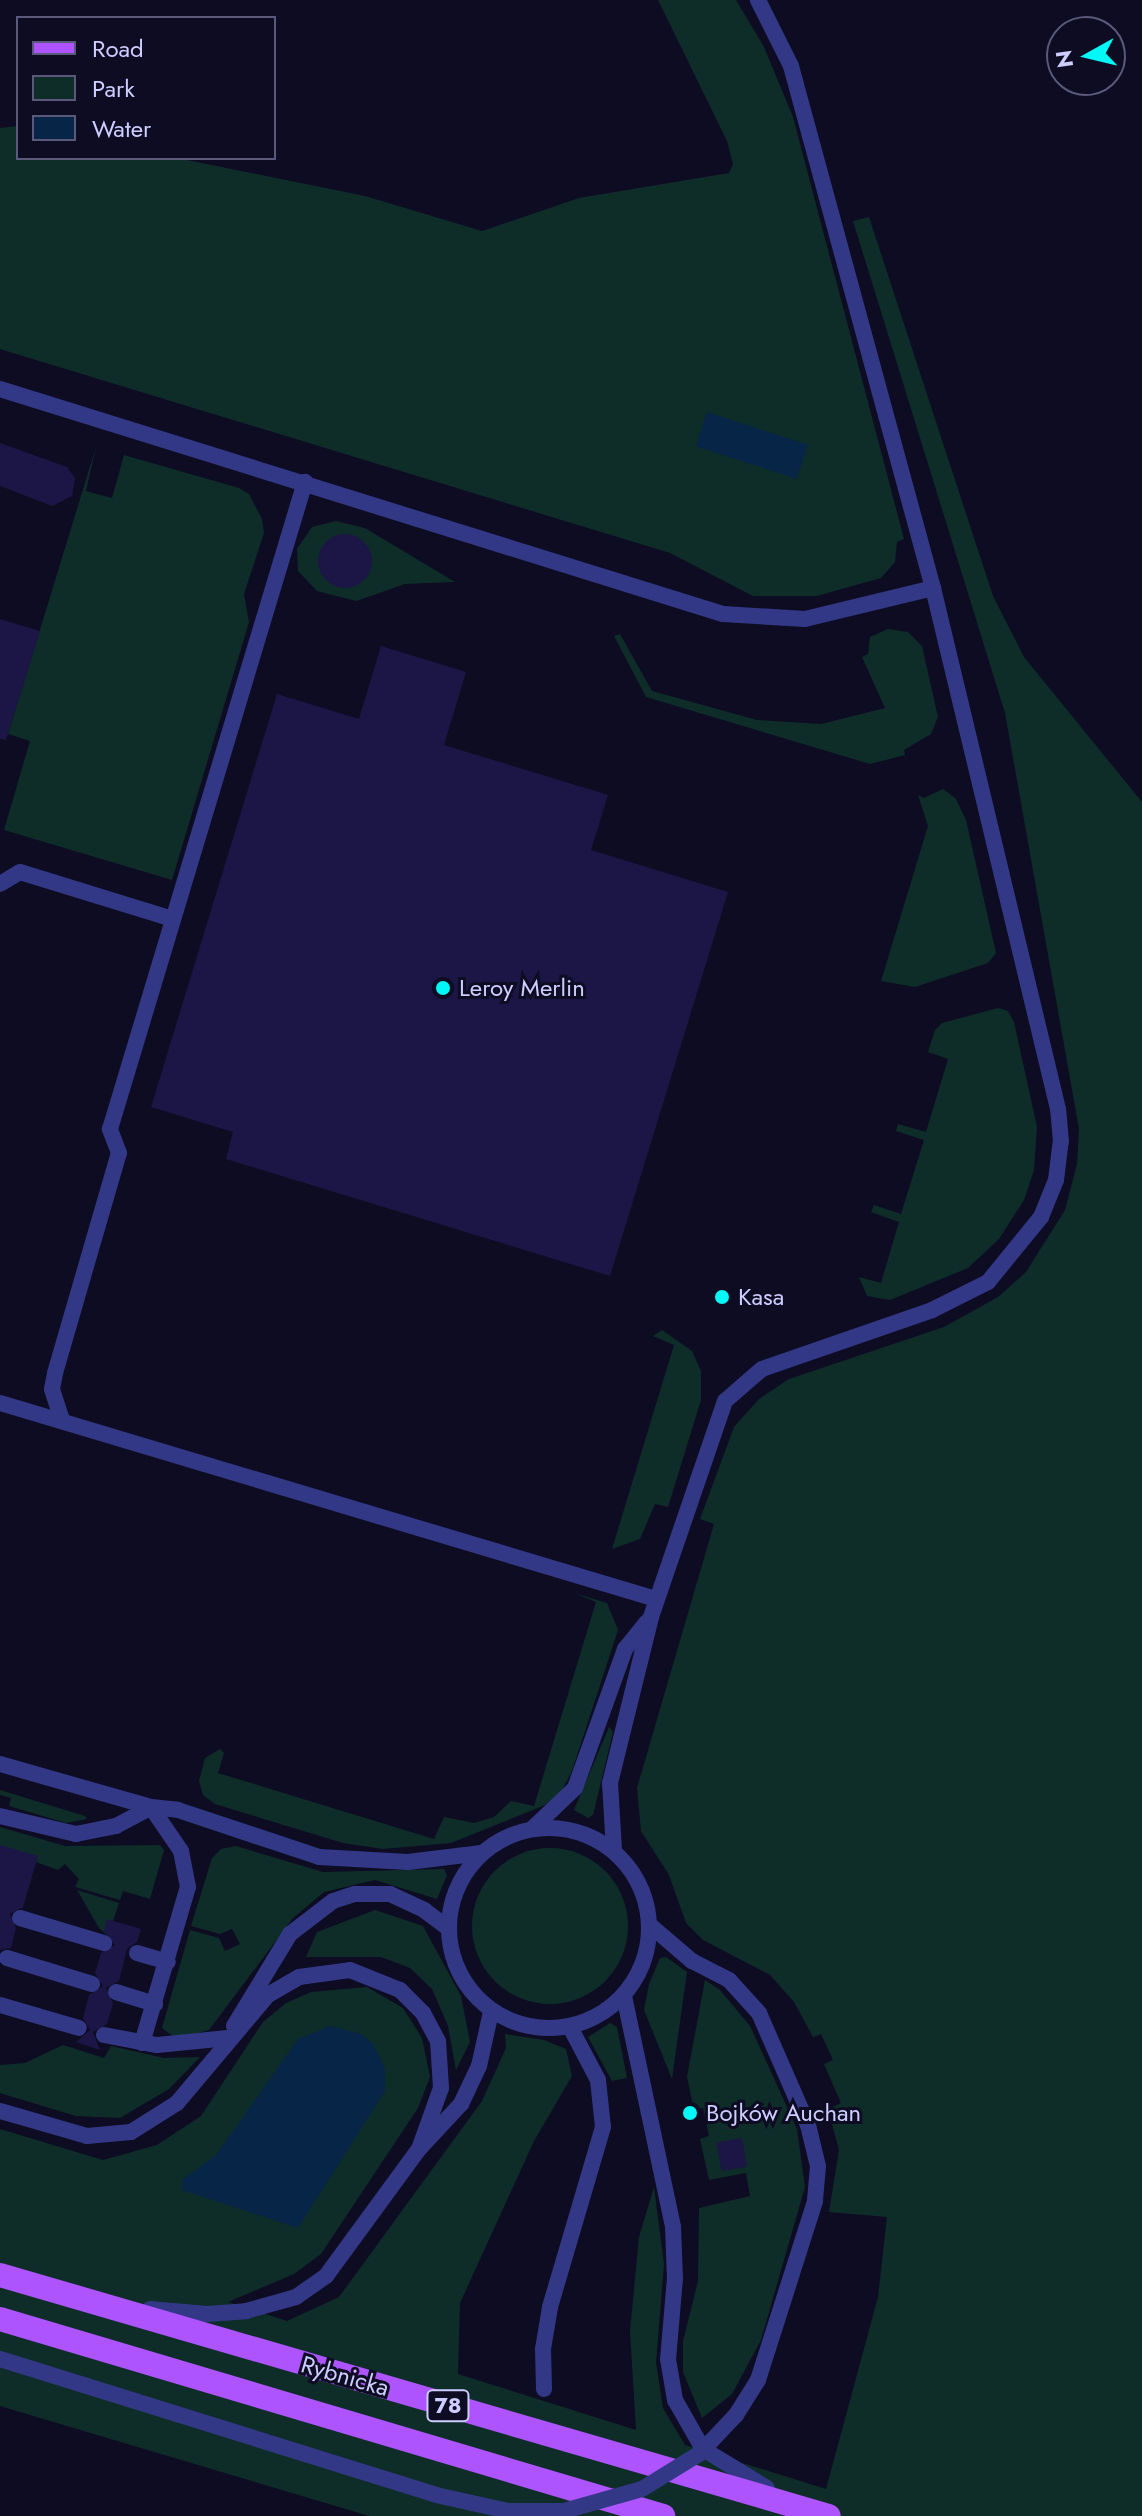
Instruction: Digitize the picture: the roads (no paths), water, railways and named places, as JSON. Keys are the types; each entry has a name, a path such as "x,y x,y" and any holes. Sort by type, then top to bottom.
{"main road":[{"name":"Rybnicka","path":"0,2275 830,2516"},
{"name":"Rybnicka","path":"0,2319 663,2516"}],"lane":[{"path":"614,1850 610,1783 651,1617 714,1426 735,1388 779,1361 932,1310 988,1282 1030,1236 1056,1180 1061,1142 1058,1109 933,588 791,66 758,0"},
{"path":"0,389 723,614 805,619 933,588"},
{"path":"61,1417 52,1389 119,1153 110,1129 305,482"},
{"path":"0,884 20,872 173,919"},
{"path":"0,1403 61,1417 656,1599"},
{"path":"533,1828 575,1788 625,1649 651,1617"},
{"path":"0,1764 151,1807 178,1810 340,1860 408,1862 481,1853"},
{"path":"0,1816 76,1834 116,1826 151,1807"},
{"path":"142,2043 186,1903 187,1869 171,1833 151,1807"},
{"path":"533,1828 590,1835 614,1850 646,1898 651,1926 648,1952 624,1996 599,2016 570,2027 540,2028 491,2012 459,1971 449,1929 452,1901 481,1853 506,1836 533,1828"},
{"path":"228,2038 245,2000 290,1934 323,1906 355,1894 390,1894 424,1910 449,1929"},
{"path":"20,1918 104,1943"},
{"path":"0,2359 436,2495 508,2511 564,2511 623,2497 691,2461 736,2415 758,2380 815,2201 818,2166 808,2125 759,2013 729,1980 692,1961 651,1926"},
{"path":"137,1953 168,1962"},
{"path":"7,1958 92,1984"},
{"path":"0,2111 87,2136 131,2132 177,2103 228,2038 268,1995 299,1977 350,1970 387,1981 423,2013 441,2058 439,2100 419,2149"},
{"path":"116,1992 155,2004"},
{"path":"624,1996 673,2227 675,2278 668,2359 681,2414 694,2438 715,2459 830,2516"},
{"path":"0,2005 79,2028"},
{"path":"66,2296 207,2314 266,2307 296,2297 339,2262 419,2149 468,2093 491,2012"},
{"path":"544,2389 543,2349 550,2307 603,2127 598,2080 570,2027"},
{"path":"104,2035 142,2043 228,2038"}],"water":[{"path":"707,412 808,445 797,479 696,446"},
{"path":"330,2026 361,2034 373,2044 385,2068 385,2091 298,2228 182,2190 182,2180 216,2155 298,2039"}],"place":[{"name":"Leroy Merlin","path":"443,988"},
{"name":"Kasa","path":"722,1297"},
{"name":"Bojków Auchan","path":"690,2113"}]}
